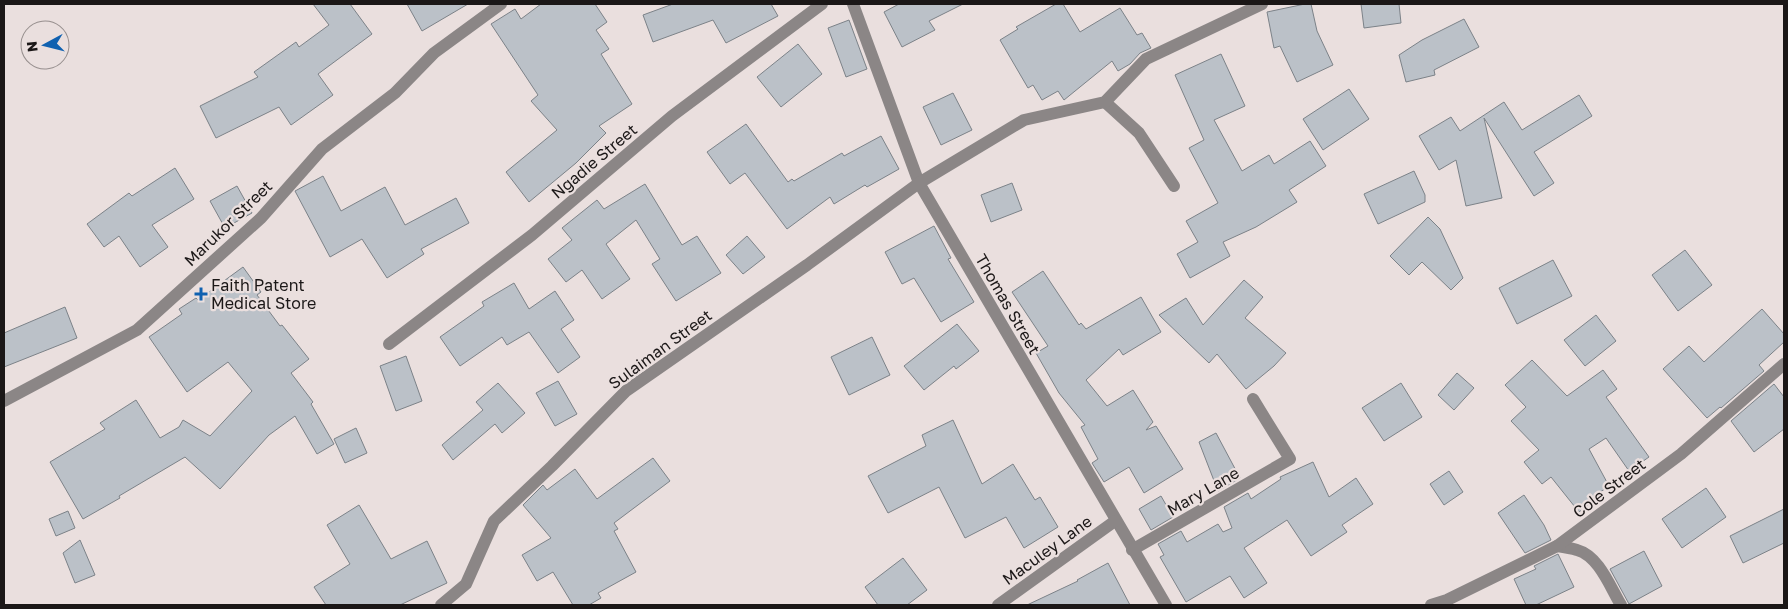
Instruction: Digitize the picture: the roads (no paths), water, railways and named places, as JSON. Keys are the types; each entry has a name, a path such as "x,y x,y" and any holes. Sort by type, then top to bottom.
{"street":[{"name":"Marukor Street","path":"4,401 136,330 261,218 322,149 395,93 434,53 501,4"},
{"name":"Ngadie Street","path":"389,344 532,235 672,116 822,4"},
{"name":"Thomas Street","path":"853,4 919,183 1132,550 1166,605"},
{"path":"1174,186 1139,133 1105,102 1146,59 1262,4"},
{"name":"Sulaiman Street","path":"441,605 466,584 494,521 552,466 626,391 807,265 919,183 1024,120 1105,102"},
{"name":"Cole Street","path":"1431,605 1448,602 1557,546 1681,454 1784,364"},
{"name":"Mary Lane","path":"1132,550 1290,459 1253,399"},
{"name":"Maculey Lane","path":"998,605 1115,520"},
{"path":"1557,546 1578,550 1588,555 1598,566 1621,605"}],"place":[{"name":"Faith Patent Medical Store","path":"201,294"}]}
